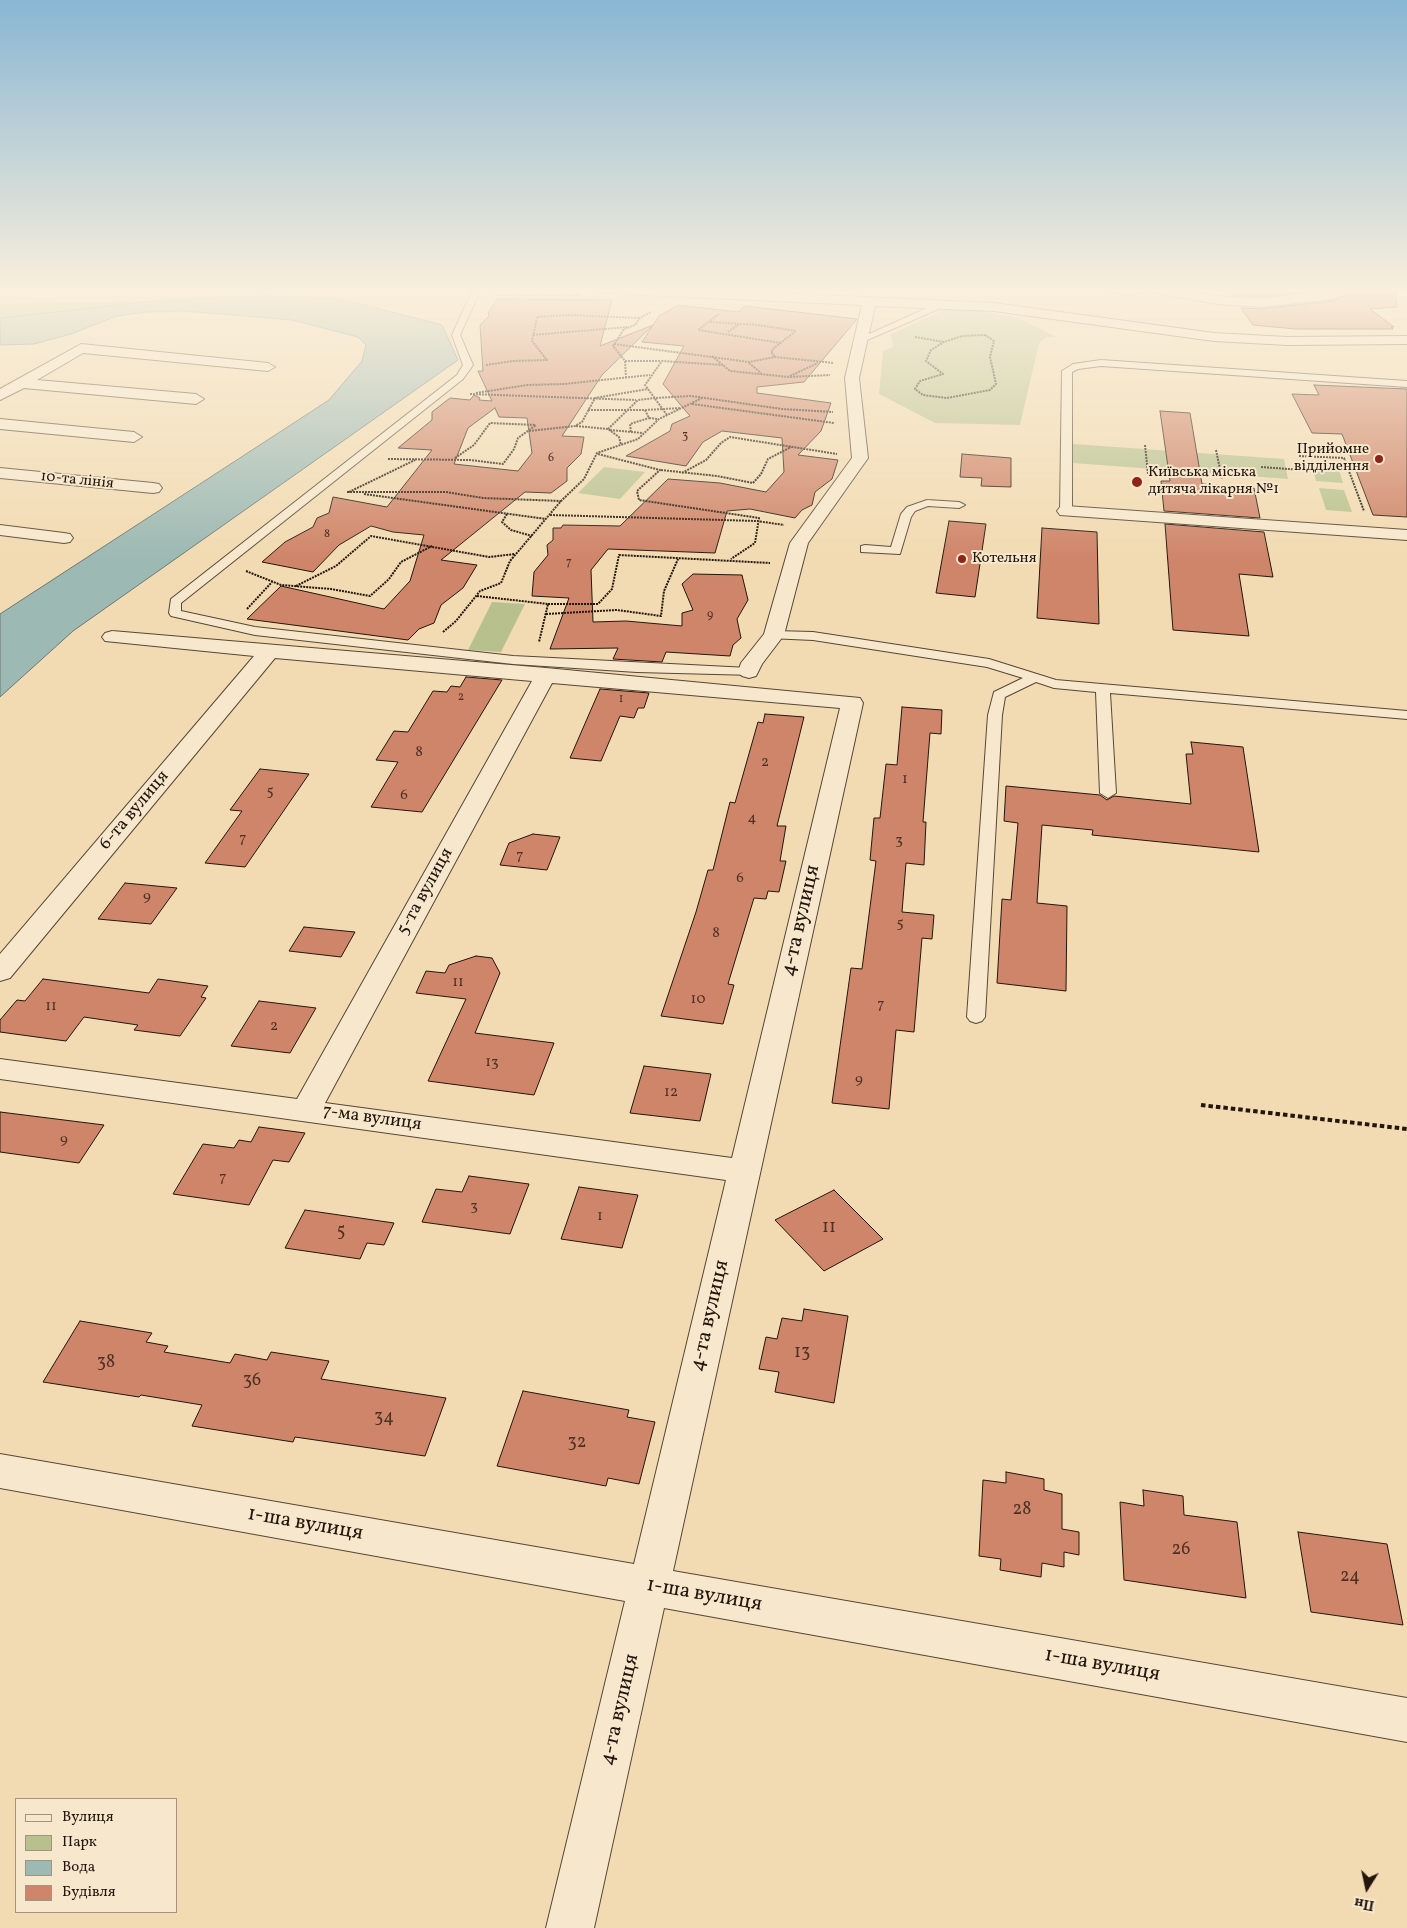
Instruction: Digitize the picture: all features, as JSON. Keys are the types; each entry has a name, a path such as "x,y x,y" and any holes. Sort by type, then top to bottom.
{"street":[{"path":"0,395 30,379"},
{"path":"749,672 752,663 774,635 799,543 860,458 849,379"},
{"path":"23,383 196,399"},
{"path":"0,424 134,437"},
{"name":"10-та лінія","path":"0,473 153,488"},
{"path":"1066,511 1407,535"},
{"path":"0,530 64,538"},
{"path":"112,637 546,674"},
{"name":"6-та вулиця","path":"0,972 270,650"},
{"name":"4-та вулиця","path":"546,674 852,703 570,1928"},
{"name":"5-та вулиця","path":"306,1110 546,674"},
{"name":"7-ма вулиця","path":"0,1069 744,1171"},
{"name":"1-ша вулиця","path":"0,1472 1407,1720"}],"lane":[{"path":"457,379 175,602 175,614 255,631 513,660 637,668 749,672"},
{"path":"1066,511 1067,379"},
{"path":"1334,379 1407,384"},
{"path":"865,549 896,551 905,516 911,508 927,503 959,505"},
{"path":"774,635 812,636 989,663 1032,679 1054,684 1407,715"},
{"path":"976,1017 995,715 998,695 1032,679"},
{"path":"1103,689 1108,793"}],"path":[{"path":"612,379 527,385 468,394 594,400 638,400 690,396 856,420"},
{"path":"648,379 644,385 668,415"},
{"path":"927,379 920,381 915,389 923,395 947,398 966,396 990,390 996,384 995,379"},
{"path":"575,426 582,422 595,398 648,389"},
{"path":"422,650 456,621 480,592 501,583 510,561 550,516 561,500 584,479 597,453 638,439 659,419 702,398"},
{"path":"608,430 638,400"},
{"path":"690,404 805,418 856,420"},
{"path":"588,410 682,408"},
{"path":"644,410 649,418"},
{"path":"631,432 630,424 649,418 659,419"},
{"path":"355,459 454,460 504,464 514,449 518,438 536,425 490,423 474,445 454,460"},
{"path":"528,431 575,426 644,433"},
{"path":"608,430 619,437 621,445"},
{"path":"682,473 706,460 721,442 730,437 860,458"},
{"path":"1145,445 1148,474"},
{"path":"597,453 660,470 717,476 753,483 761,474 768,459 792,447"},
{"path":"1216,450 1222,479"},
{"path":"1299,456 1344,458 1365,514"},
{"path":"348,492 416,459"},
{"path":"1261,467 1302,470"},
{"path":"660,470 637,491 639,500 759,518 757,521 755,543 731,559"},
{"path":"314,492 446,492 483,498 561,500"},
{"path":"354,492 547,519"},
{"path":"507,514 502,522 511,530 532,536"},
{"path":"550,516 757,521 809,529"},
{"path":"296,586 336,566 371,536 489,557 516,554"},
{"path":"224,563 281,585 332,589 370,596 389,579 402,562 432,546"},
{"path":"476,596 548,604 598,604 612,589 619,555 678,560 731,559 793,565"},
{"path":"546,614 617,610 661,616 664,591 678,560"},
{"path":"538,648 548,604"},
{"path":"1201,1105 1407,1130"}],"green space":[{"path":"880,379 1031,379 1020,425 935,423 879,394"},
{"path":"1073,444 1284,459 1288,479 1073,463"},
{"path":"1311,461 1337,463 1343,483 1316,481"},
{"path":"604,467 645,472 620,499 578,493"},
{"path":"1319,488 1344,490 1352,512 1326,510"},
{"path":"492,602 525,604 501,652 468,650"}],"water":[{"path":"347,379 431,379 73,631 0,697 0,614 329,400"}],"building":[{"path":"482,379 599,379 562,436 584,437 581,454 567,468 567,481 551,493 525,492 441,560 477,565 463,588 441,605 434,623 419,629 408,640 247,619 281,586 384,609 410,581 424,535 393,532 371,526 339,545 313,572 262,562 285,542 313,527 317,518 329,513 333,497 387,507 432,450 398,448 432,420 432,412 450,398 470,400 474,395 480,398 479,400 492,401","holes":["495,408 499,417 527,418 532,453 518,471 454,464 468,428"]},
{"path":"666,379 807,379 804,382 757,387 757,393 831,403 821,431 798,455 838,460 832,479 815,492 812,505 802,510 795,518 750,509 727,511 715,553 608,549 591,570 593,622 626,621 682,626 682,613 693,610 682,584 693,574 742,575 748,600 737,619 741,638 733,645 730,656 666,652 662,662 613,659 618,648 550,649 569,598 532,596 534,572 548,555 547,545 553,540 553,528 561,528 563,525 620,526 668,479 720,483 766,492 784,472 782,438 722,431 703,442 686,466 626,456 670,431 672,424 690,416 663,384"},
{"path":"1314,385 1407,389 1407,517 1373,515 1342,434 1312,433 1292,394 1319,395"},
{"path":"1160,411 1190,413 1202,484 1254,488 1260,518 1164,511 1161,481 1170,481"},
{"path":"962,454 1011,458 1011,487 981,486 982,478 960,477"},
{"name":"Котельня","path":"949,521 986,524 975,597 936,593"},
{"path":"1165,524 1264,532 1273,577 1239,574 1249,636 1173,630"},
{"path":"1042,528 1097,532 1099,624 1037,618"},
{"path":"466,677 502,680 422,812 371,807 398,762 376,760 394,731 408,732 433,691 447,692 451,686 460,687"},
{"path":"600,689 649,693 644,708 638,708 634,718 620,716 601,761 570,758"},
{"path":"902,707 942,710 941,734 930,733 923,822 926,822 924,865 906,863 902,912 934,915 932,939 922,938 914,1032 896,1030 889,1109 832,1103 851,968 862,969 876,861 870,860 874,818 880,818 886,764 897,765"},
{"path":"765,714 804,717 777,826 786,826 780,861 786,861 779,892 768,891 766,899 754,898 728,984 734,985 723,1024 661,1016 708,870 713,870 730,802 735,803 758,722 763,723"},
{"path":"1191,742 1243,747 1259,852 1092,835 1093,830 1042,825 1037,903 1067,906 1066,991 997,983 1002,899 1011,900 1018,823 1004,821 1006,786 1100,795 1107,800 1114,796 1191,804 1186,754 1193,754"},
{"path":"260,769 309,774 245,867 205,863 242,811 230,810"},
{"path":"533,834 560,837 547,870 500,865 509,843"},
{"path":"125,883 177,888 151,924 98,919"},
{"path":"304,927 355,932 341,957 289,951"},
{"path":"476,956 492,958 500,973 475,1033 554,1043 534,1095 428,1081 466,999 416,993 426,971 445,973 449,965"},
{"path":"43,979 149,993 158,979 208,986 201,997 206,998 180,1036 134,1030 138,1025 84,1017 66,1041 0,1032 0,1020 17,1000 25,1001"},
{"path":"259,1001 316,1008 290,1053 231,1046"},
{"path":"644,1066 711,1074 700,1121 630,1113"},
{"path":"0,1112 104,1125 79,1163 0,1152"},
{"path":"259,1127 305,1133 289,1162 273,1160 249,1205 173,1194 203,1144 234,1148 239,1140 251,1142"},
{"path":"469,1176 529,1184 510,1234 422,1222 436,1189 462,1192"},
{"path":"579,1187 638,1195 622,1248 561,1239"},
{"path":"834,1190 883,1239 824,1271 775,1220"},
{"path":"305,1210 394,1223 384,1245 367,1243 360,1259 285,1248"},
{"path":"804,1309 848,1316 834,1403 775,1392 779,1372 759,1369 766,1337 777,1339 782,1318 802,1321"},
{"path":"80,1321 152,1333 146,1342 168,1346 164,1352 230,1363 235,1354 267,1360 271,1352 329,1361 321,1379 446,1398 425,1456 295,1437 293,1442 192,1426 202,1405 43,1382"},
{"path":"523,1391 629,1410 627,1417 655,1422 639,1484 608,1478 606,1486 497,1466"},
{"path":"1006,1472 1044,1479 1044,1490 1062,1494 1062,1529 1079,1532 1079,1555 1064,1552 1064,1567 1042,1563 1041,1577 1000,1570 1001,1559 979,1556 983,1480 1006,1483"},
{"path":"1143,1490 1183,1496 1184,1515 1237,1522 1246,1598 1124,1580 1120,1502 1144,1506"},
{"path":"1298,1532 1387,1544 1403,1625 1311,1612"}],"place":[{"name":"Прийомне відділення","path":"1379,459"},
{"name":"Київська міська дитяча лікарня №1","path":"1137,482"},
{"name":"Котельня","path":"962,559"}]}
